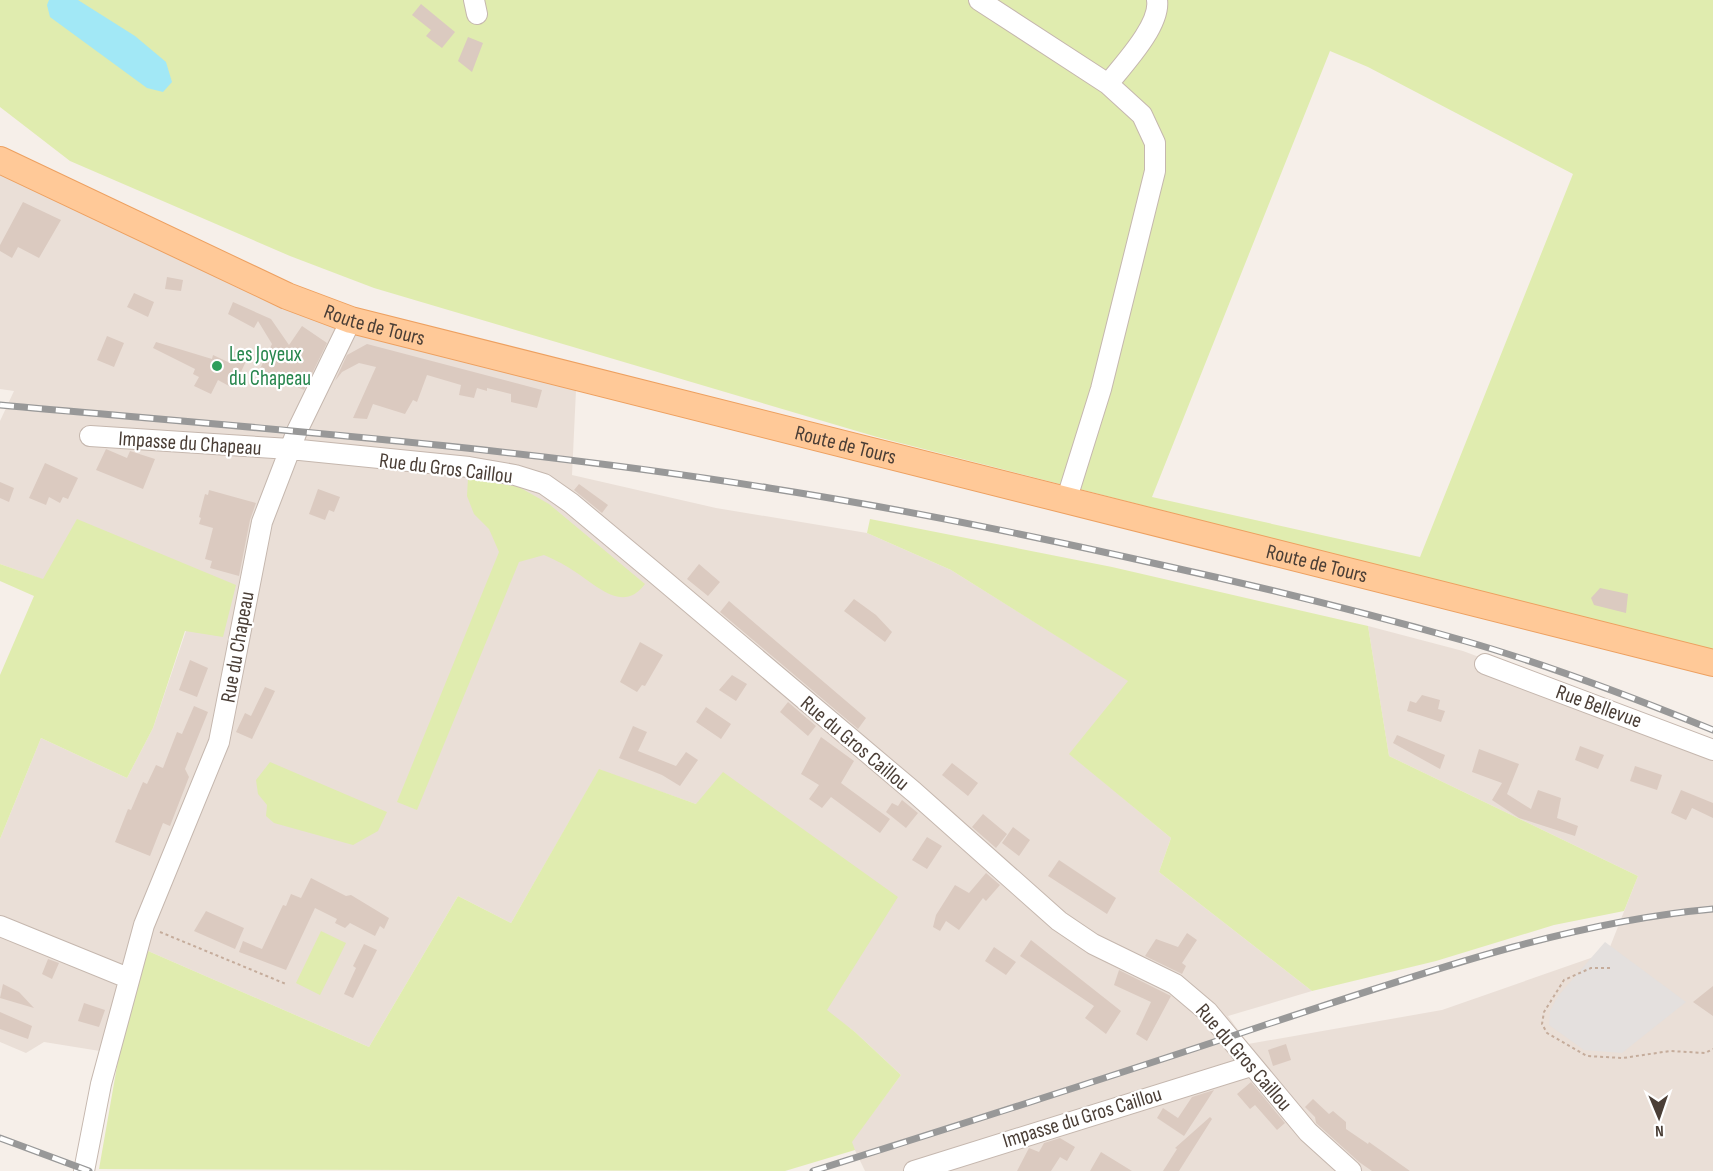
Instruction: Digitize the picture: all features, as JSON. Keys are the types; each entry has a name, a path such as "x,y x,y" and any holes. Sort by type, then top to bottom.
{"main road":[{"name":"Route de Tours","path":"0,160 287,296 351,320 1067,498 1713,663"}],"street":[{"path":"979,0 1108,84 1142,115 1155,143 1155,171 1101,389 1067,498"},
{"path":"1108,84 1145,35 1158,6 1157,0"},
{"name":"Rue du Chapeau","path":"84,1171 90,1131 128,978 144,925 219,742 262,522 290,449 351,320"},
{"name":"Impasse du Chapeau","path":"90,436 290,449"},
{"name":"Rue du Gros Caillou","path":"290,449 469,467 515,475 544,484 571,503 914,792 1059,921 1093,945 1156,974 1189,995 1208,1012 1308,1132 1351,1171"},
{"name":"Rue Bellevue","path":"1485,664 1713,750"},
{"path":"0,926 128,978"},
{"name":"Impasse du Gros Caillou","path":"914,1171 1251,1066"}],"path":[{"path":"144,925 286,984"},
{"path":"1610,968 1591,968 1564,980 1544,1012 1543,1029 1587,1056 1623,1058 1670,1051 1705,1053 1713,1049"}],"shaded area":[{"path":"0,171 413,345 576,390 572,475 716,508 867,533 951,570 1129,681 1070,754 1171,838 1159,872 1312,991 1228,1016 1248,1044 1442,1010 1608,952 1638,876 1389,756 1368,626 1463,651 1713,744 1713,1171 865,1171 851,1142 901,1075 855,1032 826,1011 696,804 599,770 511,923 458,896 369,1047 148,951 106,1052 44,1042 26,1053 0,1042 0,839 41,738 127,778 153,728 186,631 0,564 0,421 14,391 0,389"},
{"path":"1605,942 1686,1002 1622,1053 1584,1050 1549,1025 1550,1011 1558,996"}],"green space":[{"path":"0,0 1713,0 1713,652 877,437 374,288 290,256 70,161 0,107","holes":["1330,51 1368,67 1573,174 1420,557 1152,497"]},
{"path":"468,478 519,487 549,504 645,584 637,592 620,597 611,595 544,555 519,562 417,810 397,802 499,552 489,529 474,514 467,496"},
{"path":"77,519 236,585 223,637 185,631 153,728 127,778 41,738 0,839 0,675 34,596 0,581 0,564 43,579"},
{"path":"870,519 1112,567 1368,626 1389,756 1638,876 1624,911 1554,925 1436,961 1312,991 1159,872 1171,838 1069,754 1128,681 951,570 867,533"},
{"path":"270,762 387,812 378,831 353,845 274,823 266,816 267,805 258,794 256,780"},
{"path":"599,769 696,804 723,772 898,897 827,1010 855,1032 901,1075 852,1142 855,1150 785,1171 99,1169 123,1032 148,951 369,1047 458,896 511,923"},
{"path":"321,931 346,943 320,995 296,983"}],"water":[{"path":"49,0 78,0 135,36 166,62 172,82 163,92 147,88 50,17 47,5"}],"building":[{"path":"421,4 455,32 442,48 426,36 431,30 412,15"},
{"path":"468,37 483,43 472,72 458,61"},
{"path":"23,202 61,220 39,258 18,247 12,258 0,251 0,245"},
{"path":"167,277 183,280 181,291 165,289"},
{"path":"134,293 154,302 148,317 127,307"},
{"path":"233,302 271,319 289,345 302,326 327,343 304,390 259,371 272,344 258,321 254,328 228,314"},
{"path":"107,336 124,343 114,367 97,360"},
{"name":"Les Joyeux du Chapeau","path":"156,342 212,359 213,355 228,362 233,351 248,357 240,374 237,372 229,386 218,380 211,394 194,386 199,377 193,374 195,369 153,348"},
{"path":"367,344 542,390 537,408 511,402 511,394 487,388 487,391 477,388 474,398 459,395 461,385 427,375 417,402 413,400 405,414 373,404 367,419 353,418 376,367 359,363 342,372 335,381 347,355"},
{"path":"106,449 127,458 130,451 155,459 143,489 96,470"},
{"path":"45,463 78,478 68,499 63,497 60,503 49,497 46,505 29,498"},
{"path":"0,482 14,488 9,502 0,498"},
{"path":"579,484 608,505 602,513 574,490"},
{"path":"318,489 340,497 334,512 329,510 325,520 309,514"},
{"path":"209,490 256,503 250,520 239,576 210,568 212,561 205,559 213,528 199,524 201,518 199,517 205,494 208,495"},
{"path":"699,564 720,582 708,596 687,579"},
{"path":"1600,588 1628,594 1626,613 1594,605 1591,598"},
{"path":"854,599 876,615 892,632 885,642 844,611"},
{"path":"729,601 866,718 858,729 720,612"},
{"path":"640,642 663,655 645,686 642,685 637,692 620,682"},
{"path":"190,660 208,668 197,697 179,690"},
{"path":"732,675 747,684 736,701 719,690"},
{"path":"265,687 275,691 252,739 236,732 245,713 251,716"},
{"path":"1422,695 1440,700 1438,709 1445,711 1441,722 1407,711 1410,701 1416,703"},
{"path":"788,702 816,726 808,736 780,712"},
{"path":"194,706 208,712 185,769 189,777 170,826 163,823 150,856 115,842 128,809 131,810 143,782 147,784 156,765 163,768 177,732 182,734"},
{"path":"706,707 731,724 721,739 696,722"},
{"path":"633,726 647,732 638,751 676,766 686,752 698,760 680,786 662,775 619,758"},
{"path":"1397,735 1445,755 1440,769 1393,743"},
{"path":"821,737 854,761 841,783 890,819 880,833 831,797 822,808 809,799 819,785 801,774"},
{"path":"1580,746 1604,755 1598,769 1575,760"},
{"path":"1479,749 1519,764 1507,794 1531,809 1538,790 1561,798 1557,818 1578,826 1575,836 1519,818 1492,800 1502,783 1472,772"},
{"path":"952,763 978,783 968,796 942,775"},
{"path":"1635,766 1662,775 1657,790 1630,781"},
{"path":"1681,790 1713,803 1713,818 1692,808 1686,820 1671,813"},
{"path":"902,800 918,813 906,828 886,812 892,803 898,806"},
{"path":"983,814 1007,834 996,848 972,827"},
{"path":"1013,827 1030,840 1019,856 1002,843"},
{"path":"927,837 942,846 927,869 912,860"},
{"path":"1059,860 1116,898 1107,914 1048,876"},
{"path":"986,873 1000,885 986,901 983,898 959,930 946,921 940,931 933,927 936,915 955,885 969,893"},
{"path":"311,878 346,896 351,895 389,918 384,929 380,926 375,936 350,923 345,928 335,923 337,919 315,908 286,970 239,952 243,941 262,949 283,905 286,906 291,894 301,898"},
{"path":"206,911 244,928 235,949 194,931"},
{"path":"1187,933 1197,940 1182,963 1186,966 1182,974 1145,956 1156,939 1178,947"},
{"path":"1031,940 1121,1011 1106,1034 1085,1018 1094,1006 1020,956"},
{"path":"364,944 377,950 353,998 344,994 356,968 353,966"},
{"path":"994,947 1016,962 1006,975 985,961"},
{"path":"48,959 59,963 52,979 42,974"},
{"path":"1119,970 1171,996 1147,1041 1136,1034 1151,1002 1114,985"},
{"path":"3,984 19,992 34,1008 0,998"},
{"path":"1713,986 1713,1016 1693,1002"},
{"path":"84,1003 105,1010 99,1027 78,1021"},
{"path":"0,1012 32,1026 28,1039 0,1029"},
{"path":"1286,1044 1291,1060 1273,1066 1268,1050"},
{"path":"1251,1082 1285,1123 1277,1130 1255,1105 1250,1109 1237,1094"},
{"path":"1214,1090 1184,1136 1157,1118 1163,1108 1178,1118 1192,1097"},
{"path":"1313,1099 1329,1114 1333,1111 1346,1122 1346,1129 1410,1171 1372,1171 1359,1162 1316,1123 1315,1117 1305,1107"},
{"path":"1210,1117 1212,1119 1179,1171 1163,1171 1177,1149 1175,1148"},
{"path":"1060,1138 1075,1147 1067,1161 1060,1157 1051,1171 1017,1171 1029,1148 1039,1152 1044,1143"},
{"path":"1101,1152 1132,1171 1090,1171"}],"railway":[{"path":"0,405 386,440 578,461 769,488 919,514 1203,574 1428,631 1559,671 1713,730"},
{"path":"813,1171 1100,1080 1434,970 1601,926 1713,909"},
{"path":"0,1138 89,1171"}],"place":[{"name":"Les Joyeux du Chapeau","path":"217,366"}]}
